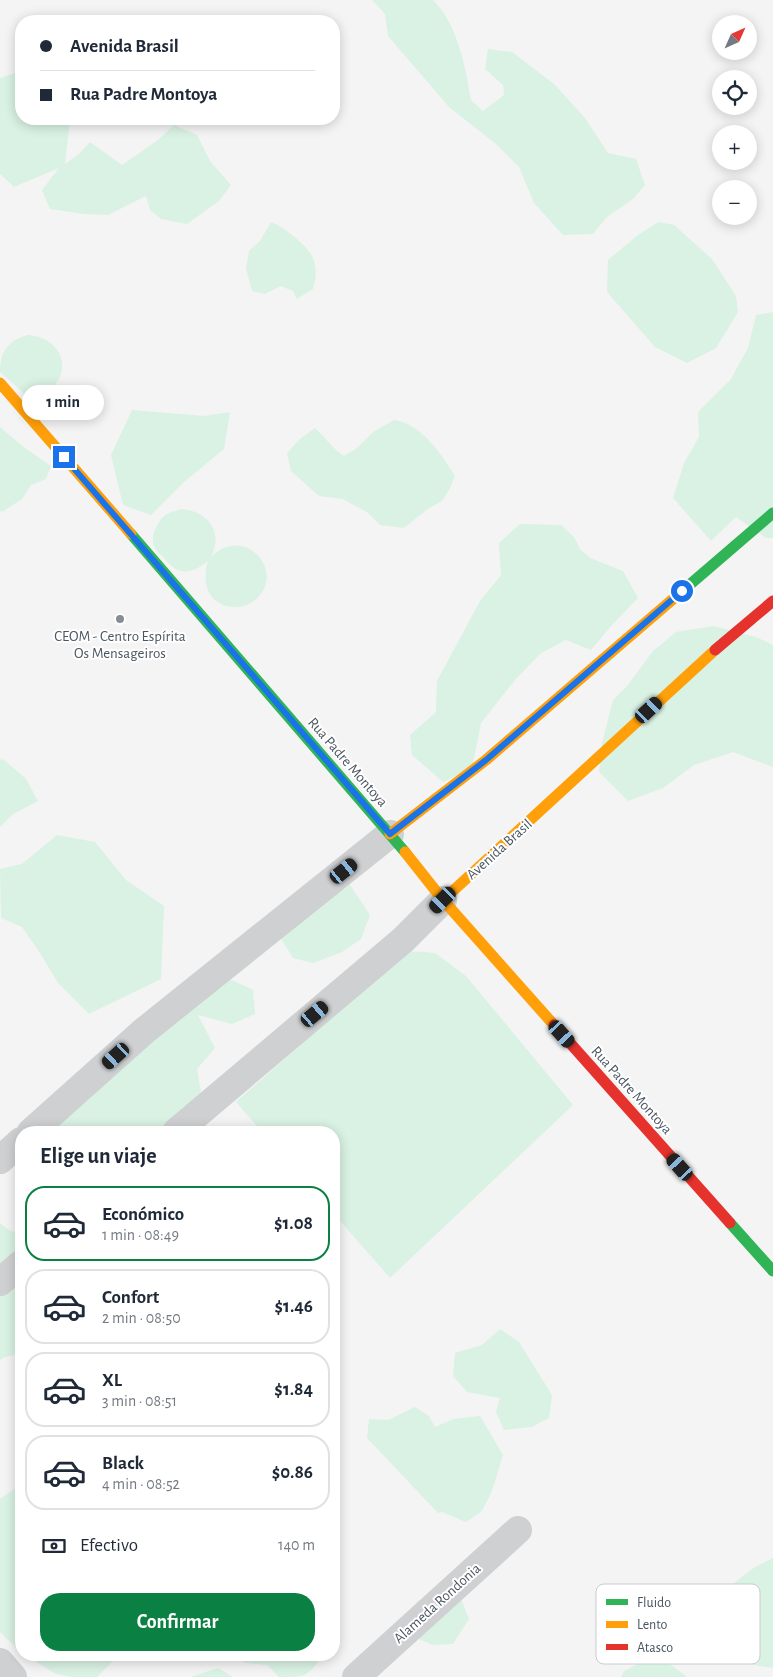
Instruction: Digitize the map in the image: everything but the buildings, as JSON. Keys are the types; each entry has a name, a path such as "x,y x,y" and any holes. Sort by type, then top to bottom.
{"street":[{"name":"Rua Padre Montoya","path":"0,383 390,834 443,900 773,1271"},
{"path":"38,1126 144,1031 390,834 486,760 773,513"},
{"name":"Avenida Brasil","path":"183,1126 402,940 692,670 773,601"},
{"path":"0,1160 15,1146"},
{"path":"0,1282 15,1269"},
{"name":"Alameda Rondonia","path":"356,1677 518,1530"},
{"path":"0,1662 13,1677"}],"green space":[{"path":"372,0 433,0 449,21 459,47 471,100 483,111 504,95 503,85 485,69 488,49 512,52 554,84 585,118 608,153 636,159 645,185 633,199 607,217 593,234 563,235 534,203 519,167 496,144 449,107 388,36 385,14"},
{"path":"15,73 15,125 69,125 65,164 79,154 90,142 122,165 158,140 174,125 197,135 210,161 231,185 219,201 187,224 161,219 150,210 146,196 108,215 50,209 42,190 59,168 14,187 0,174 0,78"},
{"path":"271,222 295,237 313,258 316,274 313,289 297,299 293,291 281,286 265,294 252,291 246,269 249,251 260,241"},
{"path":"658,222 674,225 712,259 736,296 738,312 716,348 687,363 655,347 607,292 608,260 638,235"},
{"path":"773,312 773,538 766,538 736,517 711,541 673,498 684,463 699,437 698,412 731,379 748,348 756,315"},
{"path":"28,335 43,339 53,346 60,355 62,365 60,376 54,386 44,393 29,398 0,372 0,365 6,348 15,340"},
{"path":"132,410 204,416 230,412 224,449 184,482 151,515 123,505 111,455"},
{"path":"394,420 413,427 430,441 455,476 442,501 429,508 404,528 380,525 368,513 343,499 319,496 291,471 287,453 300,439 315,428 344,456 357,448 373,432"},
{"path":"0,427 51,466 46,479 31,485 22,499 2,512 0,511"},
{"path":"181,509 199,514 211,524 216,539 211,557 224,548 236,545 248,548 258,555 264,565 267,577 264,589 255,600 245,606 236,607 218,602 208,591 206,584 205,577 208,561 196,569 185,572 174,568 157,551 153,539 158,523 167,514"},
{"path":"520,524 561,525 574,537 580,549 590,558 623,571 638,598 591,650 566,640 541,653 515,680 481,723 472,768 443,782 412,755 410,735 436,712 437,681 480,601 501,575 499,543"},
{"path":"714,626 756,637 773,645 773,767 733,752 694,765 663,788 628,801 599,772 602,743 613,700 627,686 653,651 676,632"},
{"path":"3,759 26,779 38,801 13,814 0,827 0,760"},
{"path":"57,835 95,842 126,880 164,906 161,979 89,1014 58,983 22,927 1,918 0,869 22,864"},
{"path":"346,879 370,915 361,939 342,952 313,963 293,958 280,937"},
{"path":"406,951 435,953 466,976 573,1105 390,1278 340,1221 340,1126 257,1126 236,1102"},
{"path":"232,980 253,990 255,1014 232,1024 198,1015 215,1048 197,1069 201,1092 187,1108 167,1126 56,1126 56,1125 209,983"},
{"path":"0,1223 15,1232 15,1355 0,1360"},
{"path":"500,1329 519,1342 552,1395 549,1418 532,1427 504,1430 496,1412 500,1398 467,1392 453,1376 455,1353 482,1345"},
{"path":"415,1407 429,1416 435,1427 453,1419 480,1416 503,1455 492,1491 482,1511 466,1522 442,1512 438,1513 367,1438 369,1419 388,1420"},
{"path":"15,1488 15,1646 0,1632 0,1499"},
{"path":"773,1558 773,1668 751,1664 760,1664 760,1584 733,1584 755,1567"},
{"path":"456,1586 469,1619 453,1644 433,1645 405,1633 399,1624 418,1601"},
{"path":"35,1661 113,1661 97,1677 71,1677 56,1674"},
{"path":"242,1661 319,1661 310,1672 295,1677 279,1677 267,1665"},
{"path":"638,1664 670,1664 686,1677 621,1677 624,1671"},
{"path":"218,1668 233,1677 192,1677 193,1676"}],"traffic: fast":[{"path":"680,593 773,513"},
{"path":"131,534 405,852"},
{"path":"730,1223 773,1271"}],"traffic: slow":[{"path":"0,383 131,534"},
{"path":"390,834 486,760 680,593"},
{"path":"443,900 715,650"},
{"path":"405,852 443,900 554,1025"}],"traffic: jam":[{"path":"715,650 773,601"},
{"path":"554,1025 730,1223"}],"place":[{"name":"CEOM - Centro Espírita Os Mensageiros","path":"120,619"}],"route":[{"path":"64,457 390,834 486,760 682,591"}]}
